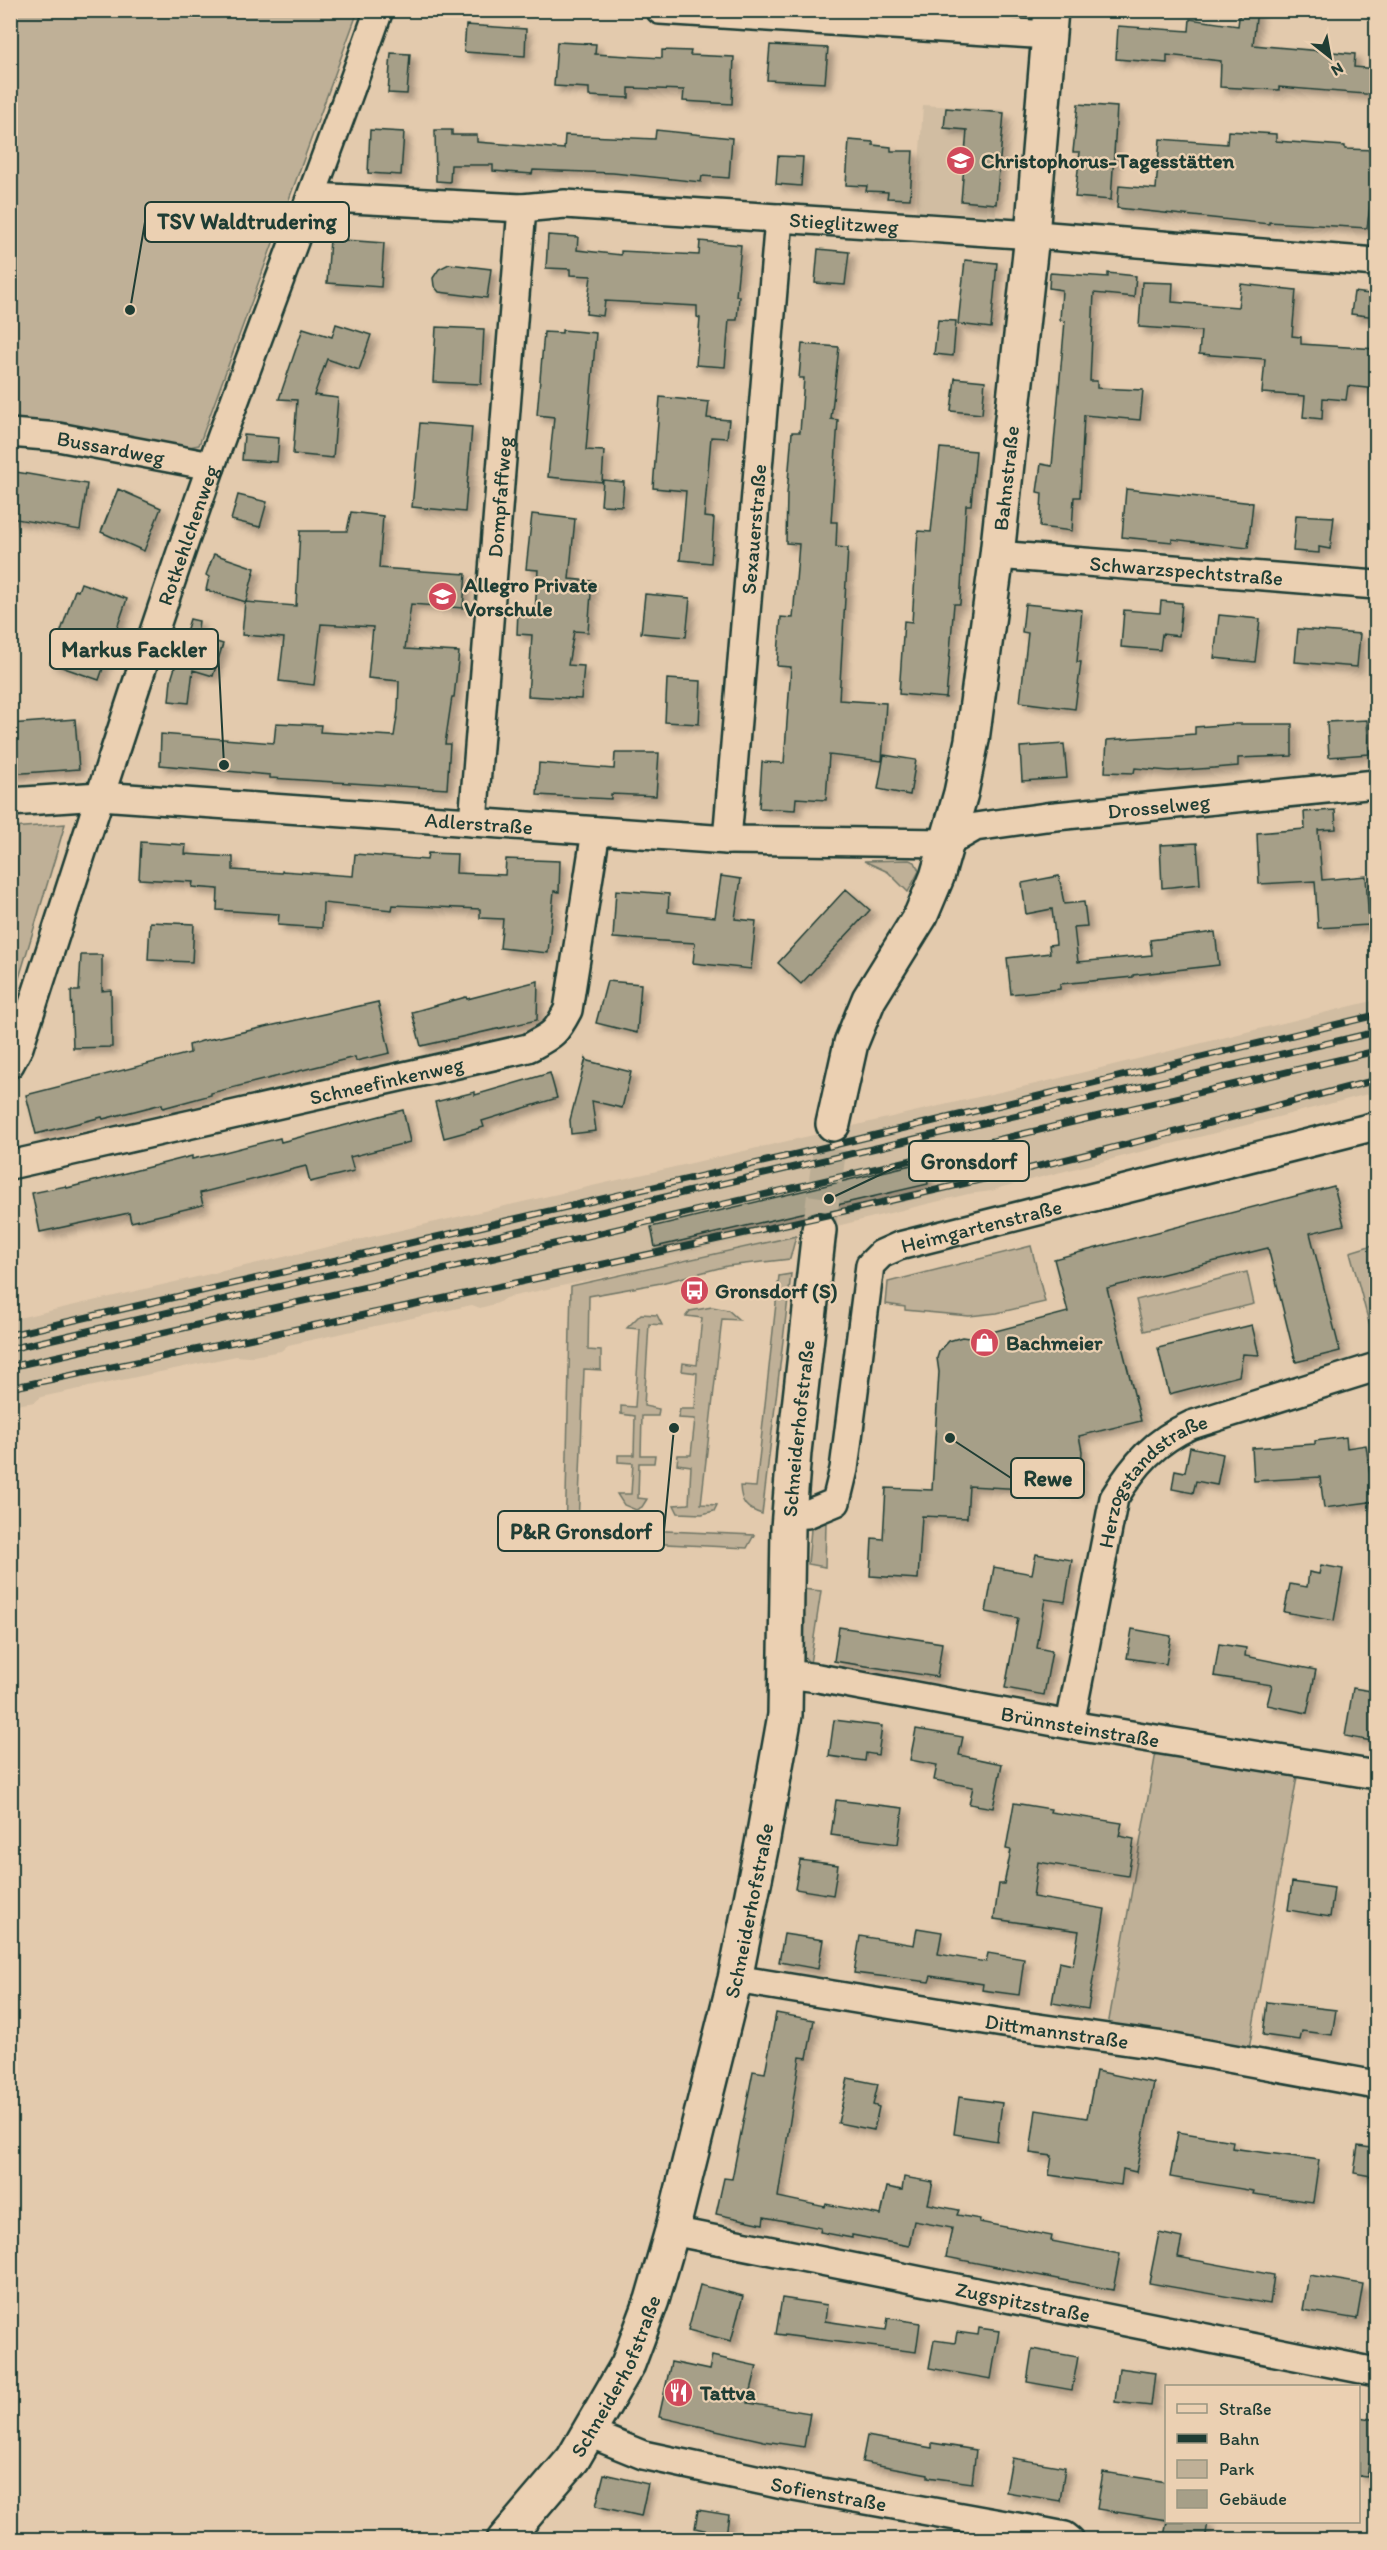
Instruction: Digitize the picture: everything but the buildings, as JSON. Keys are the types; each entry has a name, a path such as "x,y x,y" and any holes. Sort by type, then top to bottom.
{"street":[{"name":"Rotkehlchenweg","path":"10,1064 19,1047 100,796 211,466 313,197 379,10"},
{"path":"660,10 1050,23"},
{"name":"Bahnstraße","path":"833,1124 855,1032 869,999 921,915 937,877 961,793 972,740 997,555 1032,235 1050,23"},
{"name":"Stieglitzweg","path":"313,197 522,208 565,204 1032,235 1377,262"},
{"name":"Dompfaffweg","path":"473,822 522,208"},
{"name":"Sexauerstraße","path":"728,840 779,218"},
{"name":"Bussardweg","path":"10,433 58,437 211,466"},
{"name":"Schwarzspechtstraße","path":"997,555 1377,585"},
{"name":"Drosselweg","path":"947,843 975,827 1046,817 1377,784"},
{"name":"Adlerstraße","path":"10,802 100,796 728,840 947,843"},
{"name":"Schneefinkenweg","path":"11,1164 528,1048 545,1039 557,1032 568,1010 596,831"},
{"name":"Heimgartenstraße","path":"790,1515 807,1514 836,1502 844,1469 870,1265 881,1254 910,1243 1377,1126"},
{"name":"Schneiderhofstraße","path":"504,2540 573,2458 628,2364 652,2300 672,2231 735,1978 783,1727 787,1674 790,1515 794,1452 819,1230"},
{"name":"Herzogstandstraße","path":"1070,1724 1114,1498 1126,1479 1149,1452 1168,1436 1191,1425 1377,1367"},
{"name":"Brünnsteinstraße","path":"787,1674 1377,1775"},
{"name":"Dittmannstraße","path":"735,1978 1003,2023 1157,2045 1377,2085"},
{"name":"Zugspitzstraße","path":"672,2231 1377,2372"},
{"name":"Sofienstraße","path":"589,2433 643,2455 783,2485 1045,2532 1065,2536 1070,2540"}],"shaded area":[{"name":"Christophorus-Tagesstätten","path":"923,105 1005,110 996,215 916,211"},
{"path":"1376,1000 1376,1092 992,1191 968,1194 796,1236 505,1298 498,1303 480,1308 472,1305 288,1345 281,1351 248,1357 236,1356 41,1397 35,1402 11,1404 10,1320 1044,1082"}],"green space":[{"path":"11,11 358,11 199,445 189,447 56,423 11,426"},
{"path":"65,824 58,848 11,1005 11,828"},
{"path":"909,860 915,862 919,871 908,892 888,872 864,861"},
{"path":"796,1236 790,1259 727,1266 661,1283 589,1296 588,1350 601,1351 601,1370 584,1369 578,1527 754,1535 747,1548 565,1539 571,1286"},
{"path":"1376,1244 1376,1345 1375,1345 1350,1252"},
{"path":"1031,1246 1045,1302 997,1313 969,1316 905,1310 905,1307 886,1304 888,1282"},
{"path":"1247,1272 1254,1304 1144,1331 1136,1300"},
{"path":"791,1274 762,1514 745,1505 740,1486 756,1487 779,1276"},
{"path":"712,1307 728,1310 739,1320 722,1319 701,1504 717,1505 714,1511 702,1514 678,1513 674,1505 689,1504 691,1466 677,1464 678,1455 691,1455 695,1419 678,1418 680,1409 695,1409 697,1373 682,1371 683,1363 697,1365 702,1318 686,1316 690,1311"},
{"path":"641,1314 657,1315 662,1325 649,1324 644,1406 659,1409 658,1416 642,1416 641,1455 655,1455 654,1463 639,1463 638,1498 647,1499 642,1507 636,1510 624,1505 617,1494 631,1494 633,1463 618,1462 618,1455 634,1455 635,1416 621,1414 621,1406 635,1407 640,1329 627,1328"},
{"path":"826,1522 825,1567 808,1564 811,1529"},
{"path":"802,1589 821,1591 810,1664 803,1655"},
{"path":"1156,1752 1297,1777 1249,2049 1108,2026"}],"tunnel":[{"path":"819,1230 833,1124"}],"railway":[{"path":"10,1335 784,1157 1376,1015"},
{"path":"10,1349 1376,1032"},
{"path":"10,1367 477,1262 1376,1051"},
{"path":"10,1388 500,1286 866,1206 1085,1155 1376,1080"}],"place":[{"name":"Christophorus-Tagesstätten","path":"960,160"},
{"name":"TSV Waldtrudering","path":"130,310"},
{"name":"Allegro Private Vorschule","path":"443,596"},
{"name":"Markus Fackler","path":"224,765"},
{"name":"Gronsdorf","path":"829,1199"},
{"name":"Gronsdorf (S)","path":"694,1290"},
{"name":"Bachmeier","path":"985,1342"},
{"name":"P&R Gronsdorf","path":"674,1428"},
{"name":"Rewe","path":"950,1438"},
{"name":"Tattva","path":"679,2392"}]}
